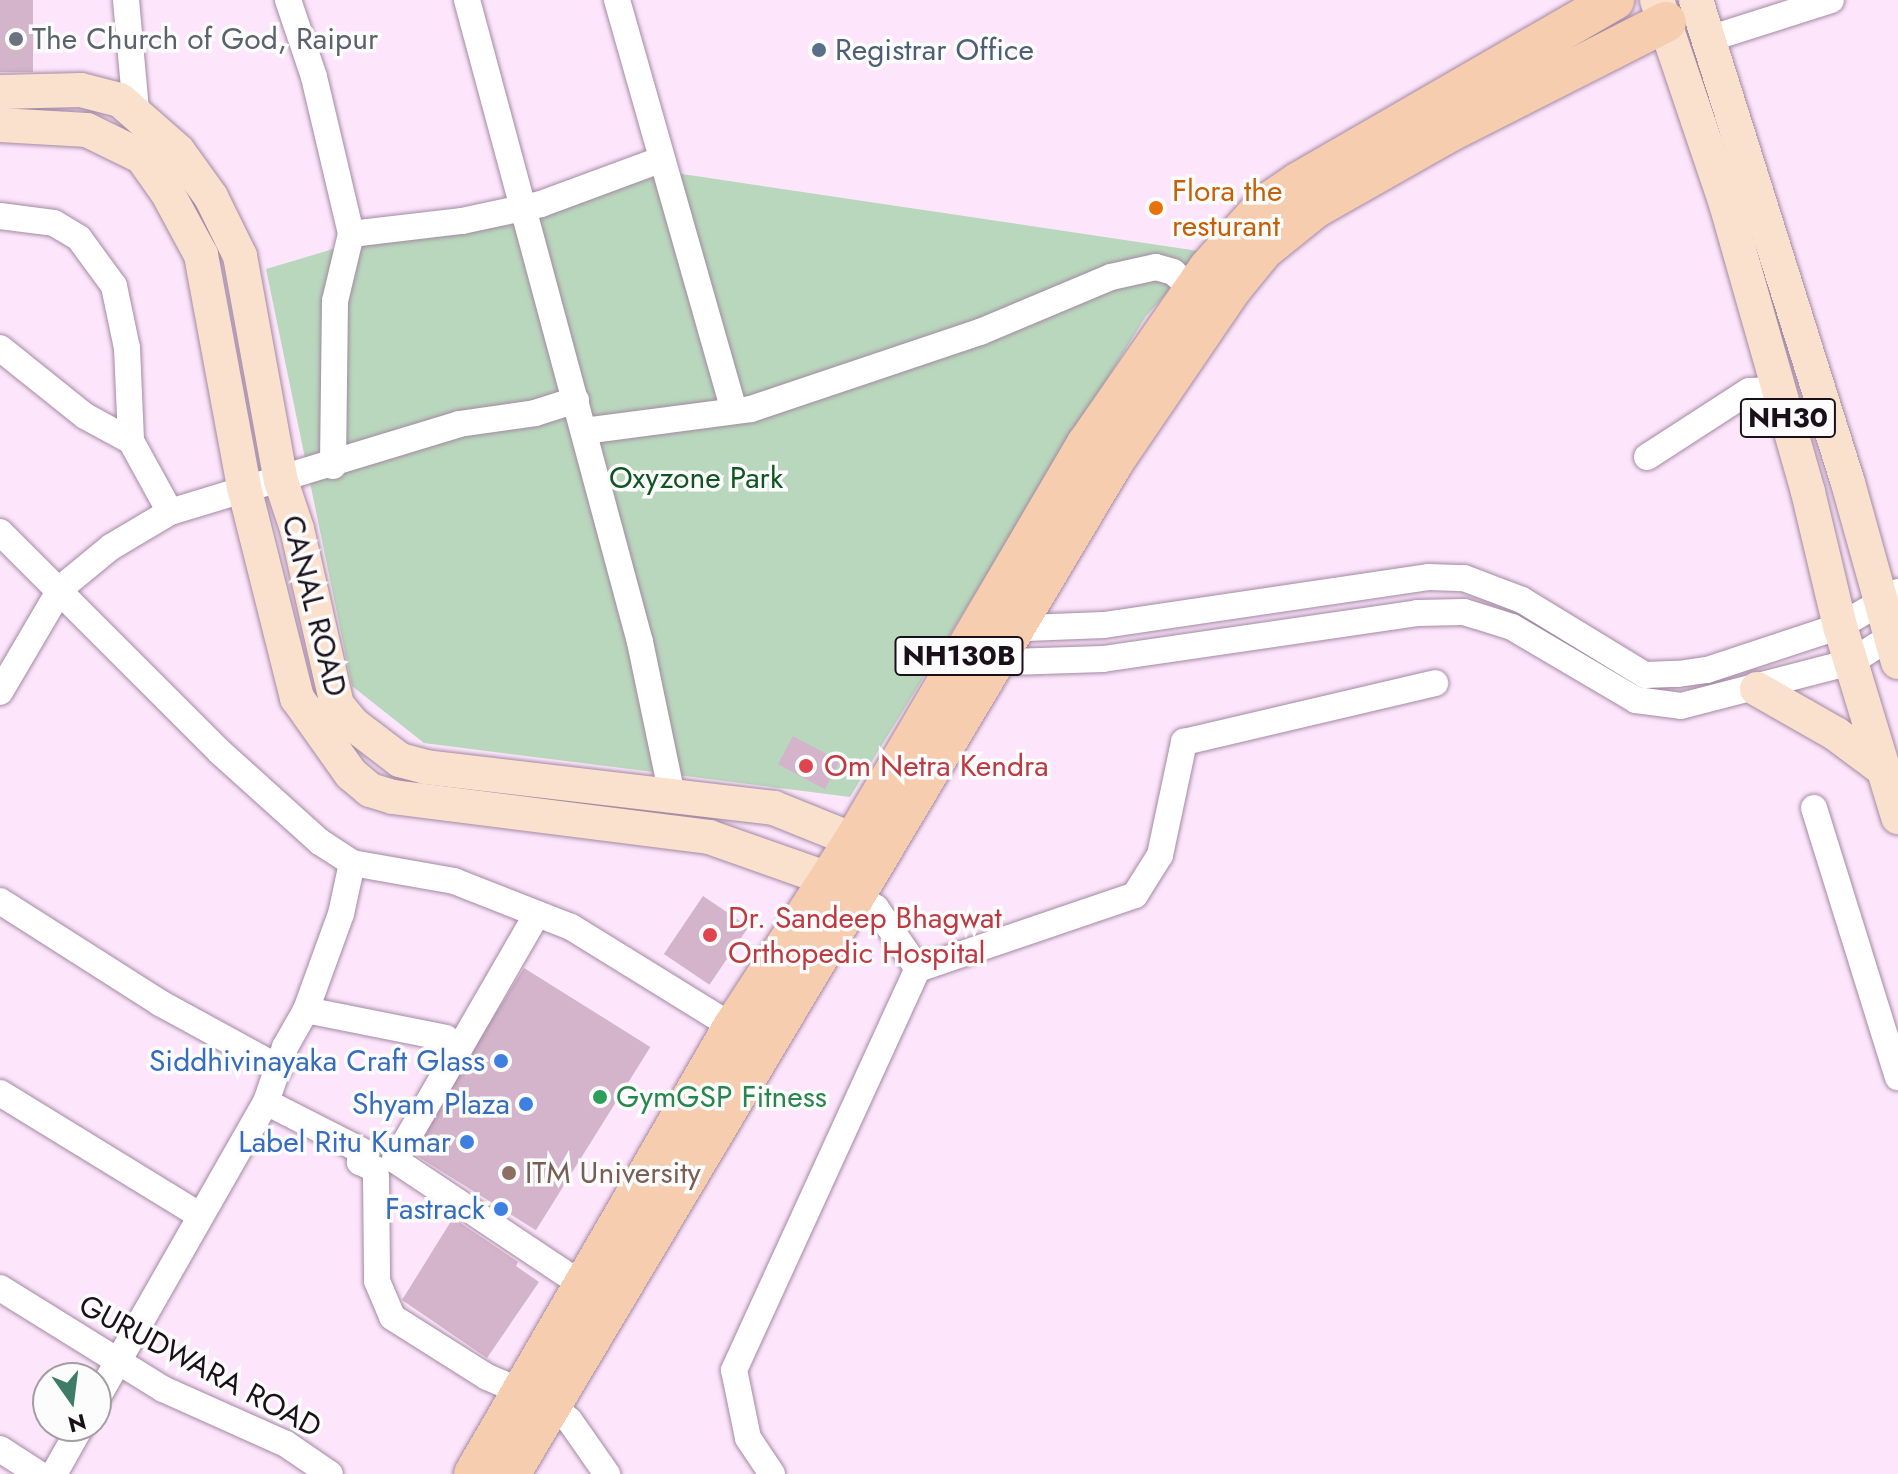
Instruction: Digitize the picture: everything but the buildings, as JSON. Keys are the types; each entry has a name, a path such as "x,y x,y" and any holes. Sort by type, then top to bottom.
{"highway":[{"name":"NH130B","path":"474,1474 537,1398 869,846 985,645 1114,461 1240,230 1299,182 1614,0"},
{"name":"NH130B","path":"1205,299 1315,208 1673,7"},
{"name":"NH130B","path":"510,1474 537,1398 584,1286 733,1027 844,888"}],"main road":[{"name":"NH30","path":"1673,7 1709,39 1890,597 1896,644"},
{"name":"NH30","path":"1673,7 1695,101 1781,390 1840,626 1898,817"},
{"name":"CANAL ROAD","path":"0,92 81,90 136,109 178,151 211,197 240,256 281,481 297,529 337,705 379,745 400,760 426,767 774,808 869,846"},
{"name":"CANAL ROAD","path":"0,125 87,130 142,157 167,192 201,255 244,487 297,698 322,738 370,790 452,806 709,837 844,888"},
{"path":"1757,689 1836,734 1883,769"}],"street":[{"path":"126,0 136,109"},
{"path":"288,0 314,77 351,234 335,301 333,466"},
{"path":"467,0 520,209 576,400 640,642 672,795"},
{"path":"617,0 660,160 734,411"},
{"path":"1709,39 1831,0"},
{"path":"351,234 520,209 660,160"},
{"path":"0,216 54,223 79,238 114,286 127,348 131,441 170,512"},
{"path":"584,431 734,411 878,370 1111,277 1156,267 1173,272 1205,299"},
{"path":"0,348 85,416 131,441"},
{"path":"1647,457 1749,391 1781,390"},
{"path":"0,692 61,588 111,547 170,512 244,487 281,481 333,466 459,424 535,413 576,400"},
{"path":"0,532 61,588 276,806 352,863 454,881 537,914 608,948 733,1027"},
{"path":"985,645 1429,577 1490,584 1645,675 1707,670 1840,626 1890,597"},
{"path":"985,645 1103,659 1417,613 1464,612 1512,627 1636,700 1681,706 1757,689 1851,662 1896,644"},
{"path":"772,1474 748,1438 734,1370 918,969 1135,895 1160,855 1184,742 1435,683"},
{"path":"1814,808 1898,1077"},
{"path":"112,1372 266,1102 306,1010 341,914 352,863"},
{"path":"844,888 876,908 918,969"},
{"path":"0,901 160,1003 279,1068"},
{"path":"537,914 395,1160 584,1286"},
{"path":"306,1010 446,1038"},
{"path":"0,1093 199,1215"},
{"path":"266,1102 366,1153 360,1162 375,1169 376,1177 377,1281 392,1317 487,1377 537,1398 570,1421 607,1474"},
{"name":"GURUDWARA ROAD","path":"0,1288 163,1389 286,1444 330,1474"},
{"path":"54,1474 72,1442"},
{"path":"0,1449 39,1474"}],"green space":[{"name":"Oxyzone Park","path":"669,172 1205,252 1146,316 850,797 424,743 352,686 266,269 340,247 510,225"}],"place":[{"name":"The Church of God, Raipur","path":"16,39"},
{"name":"Registrar Office","path":"819,50"},
{"name":"Flora the resturant","path":"1156,208"},
{"name":"Om Netra Kendra","path":"806,766"},
{"name":"Dr. Sandeep Bhagwat Orthopedic Hospital","path":"710,935"},
{"name":"Siddhivinayaka Craft Glass","path":"501,1061"},
{"name":"GymGSP Fitness","path":"600,1097"},
{"name":"Shyam Plaza","path":"526,1104"},
{"name":"Label Ritu Kumar","path":"467,1142"},
{"name":"ITM University","path":"509,1173"},
{"name":"Fastrack","path":"501,1209"}]}
